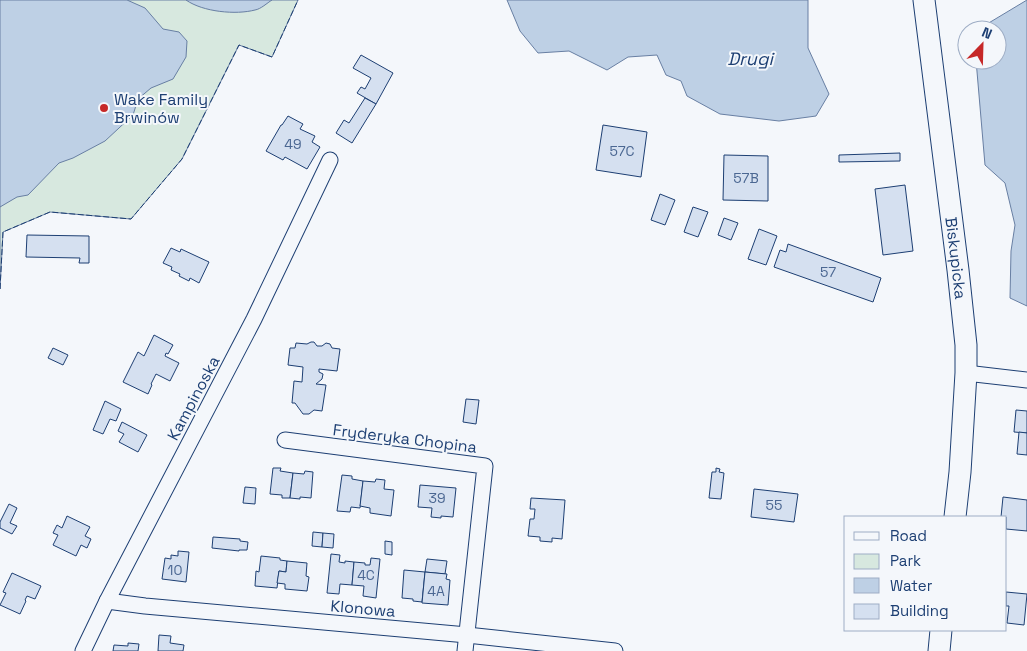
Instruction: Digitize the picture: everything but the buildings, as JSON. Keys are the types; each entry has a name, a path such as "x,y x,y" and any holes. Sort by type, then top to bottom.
{"main road":[{"name":"Biskupicka","path":"924,0 966,345 960,472 955,516"},
{"path":"939,651 941,631"}],"street":[{"name":"Kampinoska","path":"83,651 107,601 254,319 330,160"},
{"path":"966,373 1027,380"},
{"name":"Fryderyka Chopina","path":"285,440 485,466 465,651"},
{"name":"Klonowa","path":"107,601 615,651"}],"green space":[{"name":"Wake Family Brwinów","path":"0,0 298,0 272,57 239,45 182,159 131,219 50,212 3,232 0,289"}],"water":[{"path":"0,0 127,0 145,8 163,29 179,32 187,41 186,57 173,79 151,88 138,99 133,115 105,141 73,158 59,163 28,195 17,197 0,207"},
{"path":"186,0 272,0 257,9 229,12 210,10"},
{"name":"Drugi","path":"507,0 808,0 808,48 829,94 816,116 779,121 720,114 687,96 681,81 666,75 657,55 628,57 607,70 569,51 538,53 520,31"},
{"path":"1027,0 1027,306 1010,298 1011,251 1015,225 1005,183 985,165 977,70 1007,70 1007,20 994,20"}],"fence":[{"path":"0,289 3,232 50,212 131,219 182,159 239,45 272,57 298,0"}],"place":[{"name":"Wake Family Brwinów","path":"104,108"}]}
